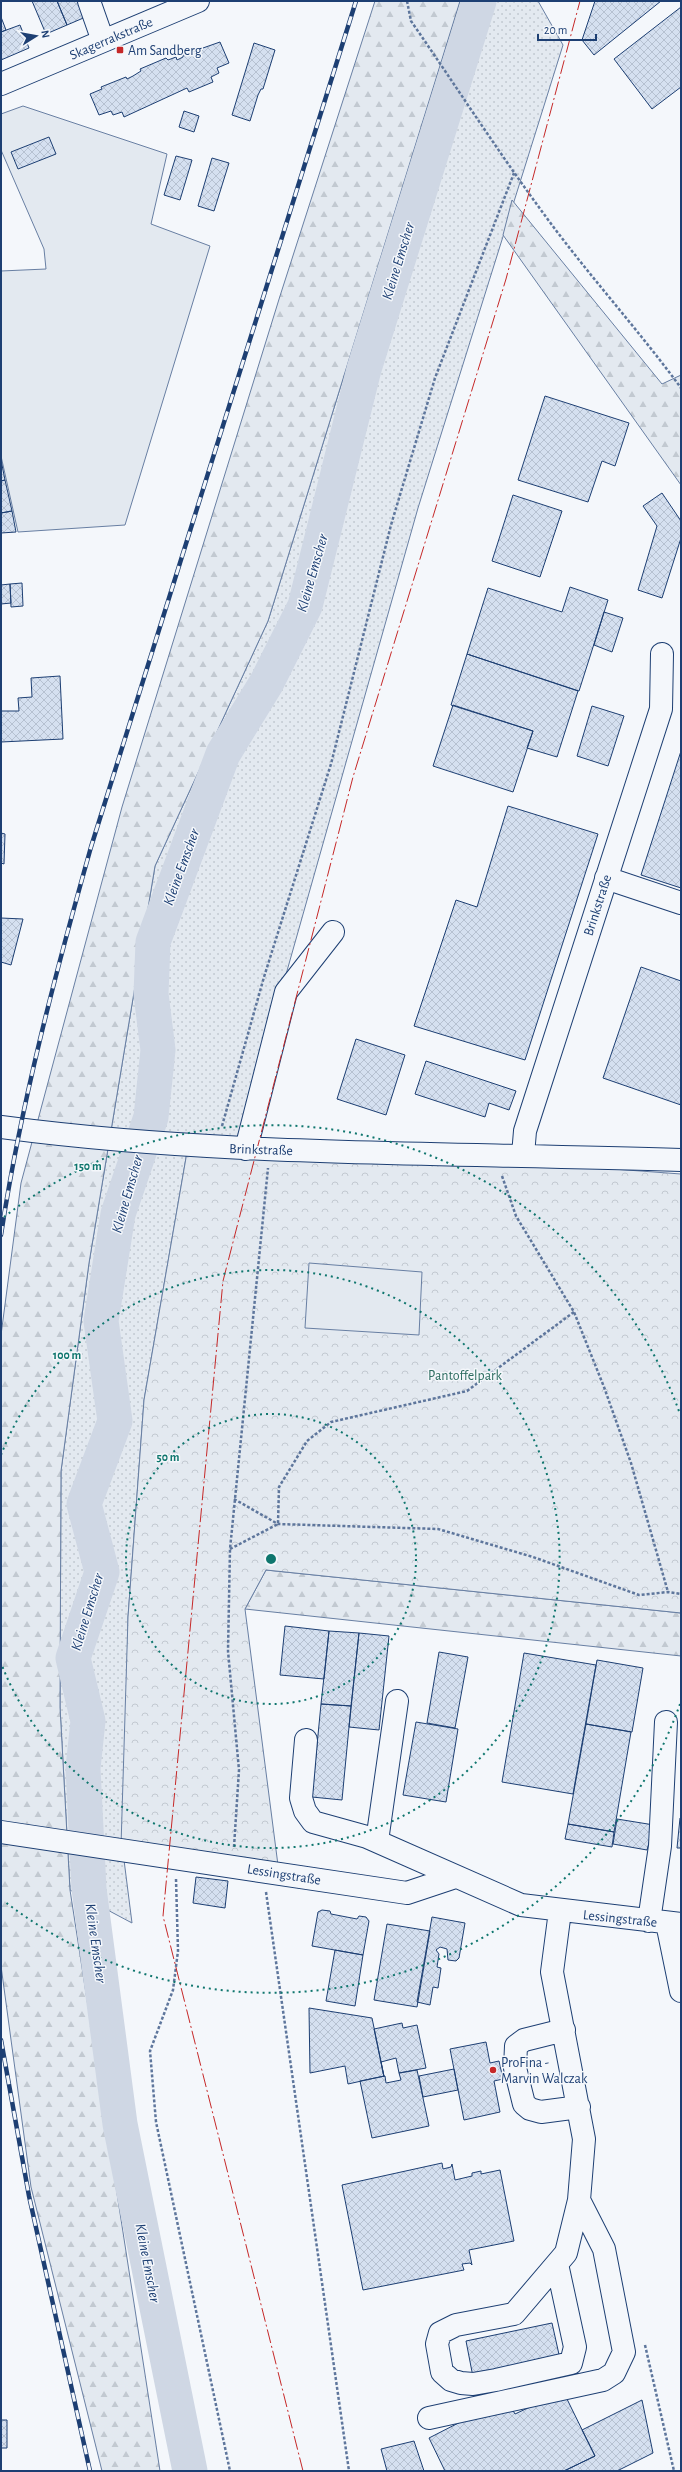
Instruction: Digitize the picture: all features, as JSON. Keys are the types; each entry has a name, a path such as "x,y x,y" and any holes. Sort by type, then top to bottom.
{"street":[{"path":"89,1 108,39"},
{"path":"99,1 108,39"},
{"name":"Skagerrakstraße","path":"1,84 108,39 165,8 198,1"},
{"name":"Brinkstraße","path":"523,1155 525,1131 661,709 662,654"},
{"path":"606,878 681,903"},
{"path":"246,1149 286,992 333,932"},
{"name":"Brinkstraße","path":"1,1127 75,1136 214,1148 499,1154 681,1160"},
{"path":"377,1841 397,1701"},
{"path":"666,1722 660,1846 666,1922 681,1991"},
{"path":"306,1740 301,1798 305,1811 313,1822 377,1841 455,1876"},
{"name":"Lessingstraße","path":"1,1832 173,1856 407,1893 455,1876 521,1905 560,1911 666,1922"},
{"path":"557,2264 575,2346 571,2363 473,2384 451,2380 442,2372 437,2344 440,2334 456,2325 514,2314 566,2252 579,2200 584,2139 552,1972 560,1911"},
{"path":"564,2030 524,2040 516,2046 515,2068 524,2104 530,2110 542,2112 579,2107"},
{"path":"429,2418 604,2380 614,2373 624,2352 608,2265 604,2249 579,2200"}],"path":[{"path":"407,1 410,21 497,149 586,269 651,346 681,388"},
{"path":"214,1148 226,1114 264,977 331,764 391,525 435,378 514,173"},
{"path":"232,1865 239,1770 228,1651 230,1549 270,1150"},
{"path":"499,1154 502,1177 516,1216 574,1312 604,1386 631,1464 668,1592"},
{"path":"278,1524 279,1487 307,1441 330,1422 467,1391 574,1312"},
{"path":"234,1499 278,1524 438,1529 533,1557 639,1595 668,1592 681,1594"},
{"path":"230,1549 278,1524"},
{"path":"173,1856 178,1898 178,1951 173,1990 150,2050 156,2122 230,2471"},
{"path":"262,1870 349,2471"}],"green space":[{"path":"375,1 460,1 268,621 155,866 89,1263 61,1471 60,1707 70,1890 160,2471 102,2471 31,2187 1,1966 1,1335 21,1183 122,807 280,296"},
{"path":"460,1 538,1 563,45 418,508 238,1144 187,1152 144,1400 128,1617 124,1860 132,1923 70,1890 60,1707 61,1471 89,1263 155,866 268,621"},
{"path":"23,106 167,154 151,224 210,246 125,525 18,532 1,456 1,271 46,269 44,249 1,150 1,114"},
{"path":"512,200 662,384 681,375 681,485 503,235"},
{"name":"Pantoffelpark","path":"187,1152 491,1160 681,1174 681,1613 266,1570 245,1609 279,1873 121,1846 128,1617 144,1400"},
{"path":"309,1263 422,1272 419,1335 305,1328"},
{"path":"266,1570 681,1613 681,1656 245,1609"}],"building":[{"path":"32,1 57,1 67,25 46,34"},
{"path":"57,1 82,1 88,16 67,25"},
{"path":"595,1 661,1 594,55 582,40"},
{"path":"681,7 681,87 652,109 614,59"},
{"path":"1,17 6,30 1,32"},
{"path":"20,25 29,48 1,60 1,32"},
{"path":"220,42 229,63 217,68 219,73 211,77 213,82 189,92 187,88 124,117 122,112 113,115 111,111 99,115 90,94 102,89 101,87 126,77 127,79 141,71 140,69 166,58 168,60 176,57 177,60 183,57 183,55"},
{"path":"254,43 275,50 263,89 261,89 258,95 250,121 232,115"},
{"path":"184,111 199,116 194,132 179,127"},
{"path":"49,137 56,154 18,169 11,152"},
{"path":"176,156 192,160 180,200 164,195"},
{"path":"212,158 229,163 214,211 198,206"},
{"path":"545,396 629,423 615,466 602,461 588,502 518,480"},
{"path":"1,460 5,480 1,481"},
{"path":"5,480 12,511 1,513 1,481"},
{"path":"662,493 681,521 681,538 662,598 638,590 657,526 643,506"},
{"path":"513,495 562,511 540,577 492,561"},
{"path":"12,511 16,532 1,533 1,513"},
{"path":"22,583 23,606 11,607 10,584"},
{"path":"10,584 11,603 1,604 1,585"},
{"path":"570,587 608,600 579,691 467,654 488,588 562,612"},
{"path":"604,612 623,618 612,652 594,645"},
{"path":"467,654 578,691 557,757 527,748 533,731 451,705"},
{"path":"60,676 63,739 1,742 1,711 19,711 18,698 32,697 31,678"},
{"path":"453,705 533,731 513,792 433,766"},
{"path":"592,706 624,716 608,766 577,756"},
{"path":"681,751 681,888 641,875"},
{"path":"508,806 598,834 525,1060 414,1026 456,900 477,907"},
{"path":"1,833 5,834 4,864 1,863"},
{"path":"1,918 23,919 11,965 1,962"},
{"path":"641,967 681,981 681,1105 603,1078"},
{"path":"356,1039 405,1055 386,1115 337,1099"},
{"path":"426,1061 516,1091 509,1110 489,1103 485,1117 415,1094"},
{"path":"285,1626 329,1631 324,1679 280,1675"},
{"path":"329,1631 359,1633 351,1706 321,1704"},
{"path":"359,1633 389,1636 379,1730 349,1727"},
{"path":"439,1652 468,1657 455,1728 427,1723"},
{"path":"524,1653 596,1665 573,1794 502,1782"},
{"path":"597,1660 643,1668 632,1732 586,1724"},
{"path":"321,1704 351,1706 342,1800 312,1797"},
{"path":"416,1722 458,1729 446,1802 403,1795"},
{"path":"586,1724 631,1732 614,1832 568,1824"},
{"path":"680,1818 681,1848 677,1848"},
{"path":"617,1819 654,1825 647,1850 613,1844"},
{"path":"568,1824 614,1832 612,1847 565,1839"},
{"path":"196,1877 228,1881 225,1908 193,1903"},
{"path":"322,1910 330,1911 331,1914 357,1919 359,1916 366,1917 369,1921 363,1955 312,1946 318,1912"},
{"path":"432,1917 465,1923 459,1958 456,1961 448,1960 447,1949 440,1947 436,1950 439,1954 437,1967 441,1968 438,1988 433,1987 430,2005 417,2002"},
{"path":"387,1924 430,1931 417,2007 374,2000"},
{"path":"335,1950 363,1955 355,2006 326,2001"},
{"path":"309,2008 372,2018 384,2076 348,2084 345,2066 310,2073"},
{"path":"402,2023 403,2028 417,2025 426,2068 399,2073 396,2058 381,2062 384,2077 374,2029"},
{"path":"486,2042 490,2063 499,2061 503,2079 494,2081 500,2112 464,2120 450,2049"},
{"path":"454,2069 458,2090 423,2097 419,2076"},
{"path":"417,2070 429,2126 372,2138 360,2081 385,2076 386,2083 401,2080 399,2073"},
{"path":"442,2163 443,2169 451,2167 452,2164 455,2180 472,2176 472,2173 481,2171 481,2174 500,2170 514,2241 469,2250 472,2265 470,2263 462,2264 464,2270 363,2290 342,2185"},
{"path":"552,2323 560,2359 473,2377 466,2341"},
{"path":"565,2395 595,2456 564,2471 445,2471 429,2438 474,2415 511,2407 515,2414 547,2399"},
{"path":"642,2400 653,2453 617,2471 564,2471 595,2456 582,2430"},
{"path":"1,2420 7,2420 7,2448 1,2448"},
{"path":"414,2441 424,2471 387,2471 381,2449"}],"waterway":[{"name":"Kleine Emscher","path":"190,2471 120,2124 89,1889 83,1768 88,1721 73,1658 102,1572 84,1504 115,1421 101,1321 118,1214 151,1117 158,1050 151,994 153,942 223,754 267,682 305,606 364,369 479,1"}],"railway":[{"path":"1,1235 18,1137 40,1040 91,847 356,1"},
{"path":"1,2040 29,2196 90,2471"}],"power":[{"path":"303,2471 163,1916 223,1281 353,777 506,279 580,1"}],"place":[{"name":"Am Sandberg","path":"120,50"},
{"name":"ProFina - Marvin Walczak","path":"493,2070"}]}
